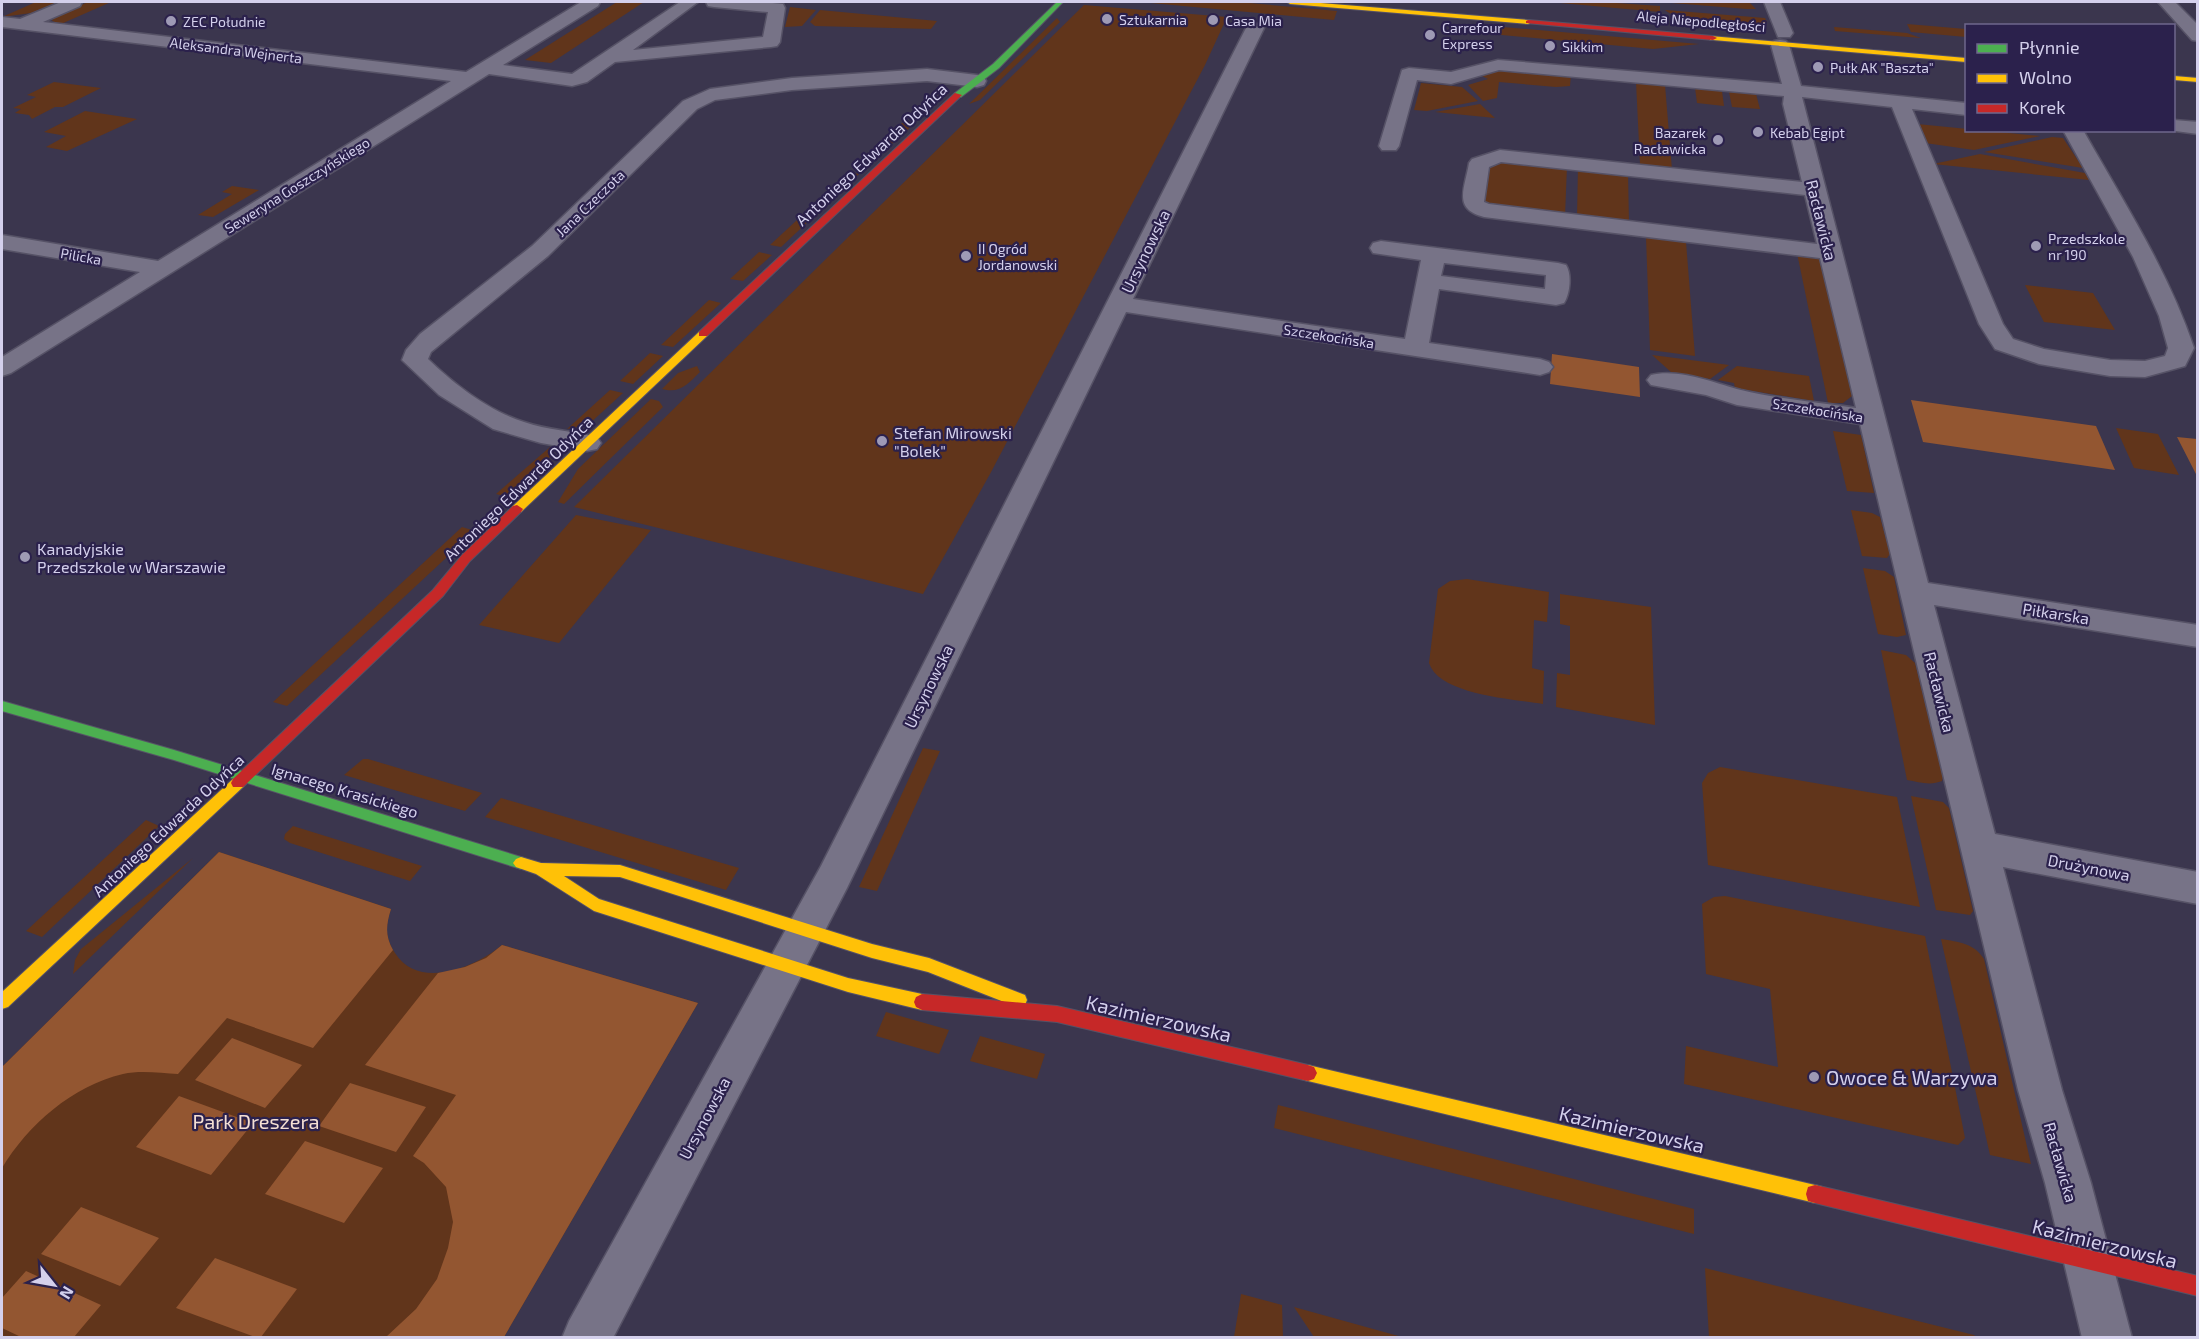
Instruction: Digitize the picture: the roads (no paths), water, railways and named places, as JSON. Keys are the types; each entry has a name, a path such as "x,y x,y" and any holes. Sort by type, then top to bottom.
{"street":[{"path":"2,33 74,2"},
{"name":"Seweryna Goszczyńskiego","path":"2,368 592,2"},
{"name":"Aleksandra Wejnerta","path":"2,22 477,73 572,80 580,78 690,2"},
{"path":"610,57 771,42 777,8 714,2"},
{"name":"Antoniego Edwarda Odyńca","path":"2,1002 166,852 438,593 466,558 587,443 949,102 1012,51 1060,2"},
{"name":"Aleja Niepodległości","path":"1290,2 1782,39 1965,48"},
{"name":"Aleja Niepodległości","path":"1416,2 1965,60"},
{"name":"Racławicka","path":"1772,2 1782,39 1793,104 1914,591 2040,1090 2068,1183 2107,1338"},
{"path":"2166,2 2190,3"},
{"path":"2166,2 2198,36"},
{"name":"Ursynowska","path":"586,1338 806,930 1255,27"},
{"path":"1389,146 1408,74 1451,78 1498,65 1965,109"},
{"path":"2175,66 2198,68"},
{"name":"Jana Czeczota","path":"587,443 515,428 494,419 429,376 415,360 419,350 429,339 540,251 690,105 710,95 792,84 909,75 941,75 977,81"},
{"path":"2175,78 2198,80"},
{"path":"1900,103 1990,324 2004,344 2025,353 2110,368 2145,369 2176,361 2181,348 2176,327 2144,257 2074,132"},
{"path":"2175,126 2198,128"},
{"path":"1814,190 1500,156 1479,163 1473,202 1474,205 1484,210 1830,252"},
{"name":"Pilicka","path":"2,242 161,269"},
{"path":"1381,248 1558,270 1556,298 1429,281"},
{"path":"1414,349 1434,255"},
{"name":"Szczekocińska","path":"1119,304 1540,367"},
{"name":"Szczekocińska","path":"1660,380 1712,388 1737,397 1871,418"},
{"name":"Piłkarska","path":"1914,591 2198,636"},
{"name":"Ignacego Krasickiego","path":"2,705 244,776 541,869 620,871 806,930"},
{"name":"Drużynowa","path":"1980,847 2198,888"},
{"name":"Ignacego Krasickiego","path":"541,869 594,904 787,967"},
{"name":"Kazimierzowska","path":"806,930 929,965 1057,1014 2198,1286"},
{"name":"Kazimierzowska","path":"787,967 912,1001 1057,1014"}],"place":[{"name":"Sztukarnia","path":"1107,19"},
{"name":"Casa Mia","path":"1213,20"},
{"name":"ZEC Południe","path":"171,21"},
{"name":"Carrefour Express","path":"1430,35"},
{"name":"Sikkim","path":"1550,46"},
{"name":"Pułk AK \"Baszta\"","path":"1818,67"},
{"name":"Kebab Egipt","path":"1758,132"},
{"name":"Bazarek Racławicka","path":"1718,140"},
{"name":"Przedszkole nr 190","path":"2036,246"},
{"name":"II Ogród Jordanowski","path":"966,256"},
{"name":"Stefan Mirowski \"Bolek\"","path":"882,441"},
{"name":"Kanadyjskie Przedszkole w Warszawie","path":"25,557"},
{"name":"Owoce & Warzywa","path":"1814,1077"}],"park label":[{"name":"Park Dreszera","path":"256,1121"}]}
